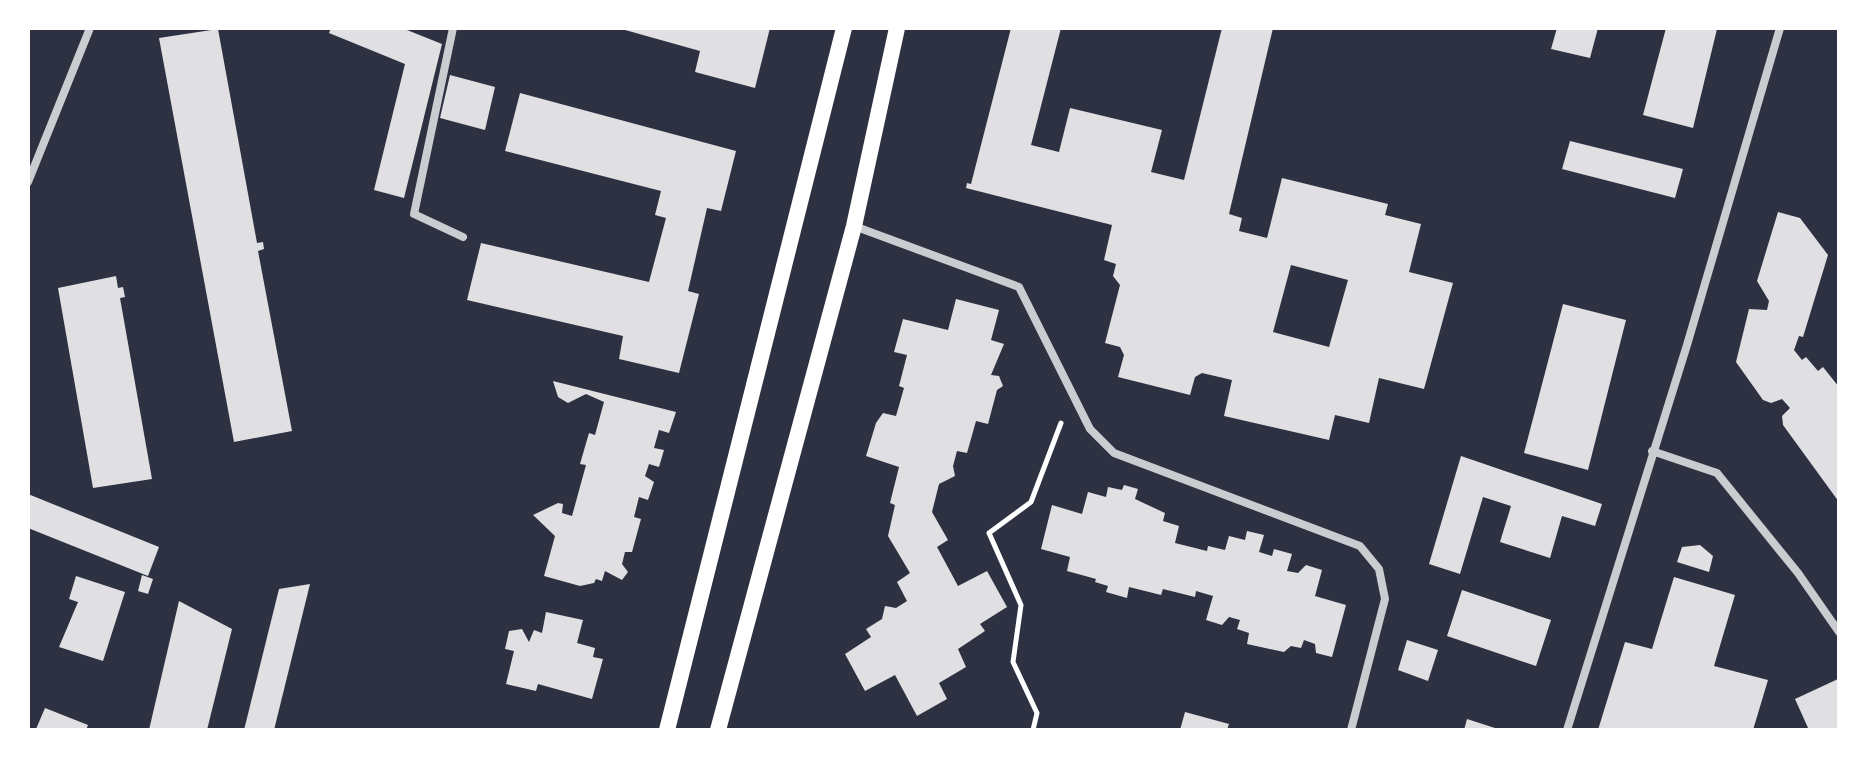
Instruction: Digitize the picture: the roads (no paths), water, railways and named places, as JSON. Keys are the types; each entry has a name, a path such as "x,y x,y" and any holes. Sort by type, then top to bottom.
{"main road":[{"path":"667,730 844,28"},
{"path":"718,730 854,226 897,28"}],"street":[{"path":"28,182 90,28"},
{"path":"453,28 414,214 463,237"},
{"path":"1567,730 1687,345 1780,28"},
{"path":"854,226 1019,287 1090,429 1114,453 1360,546 1379,569 1385,599 1351,730"},
{"path":"1652,451 1717,473 1798,573 1839,632"}]}
